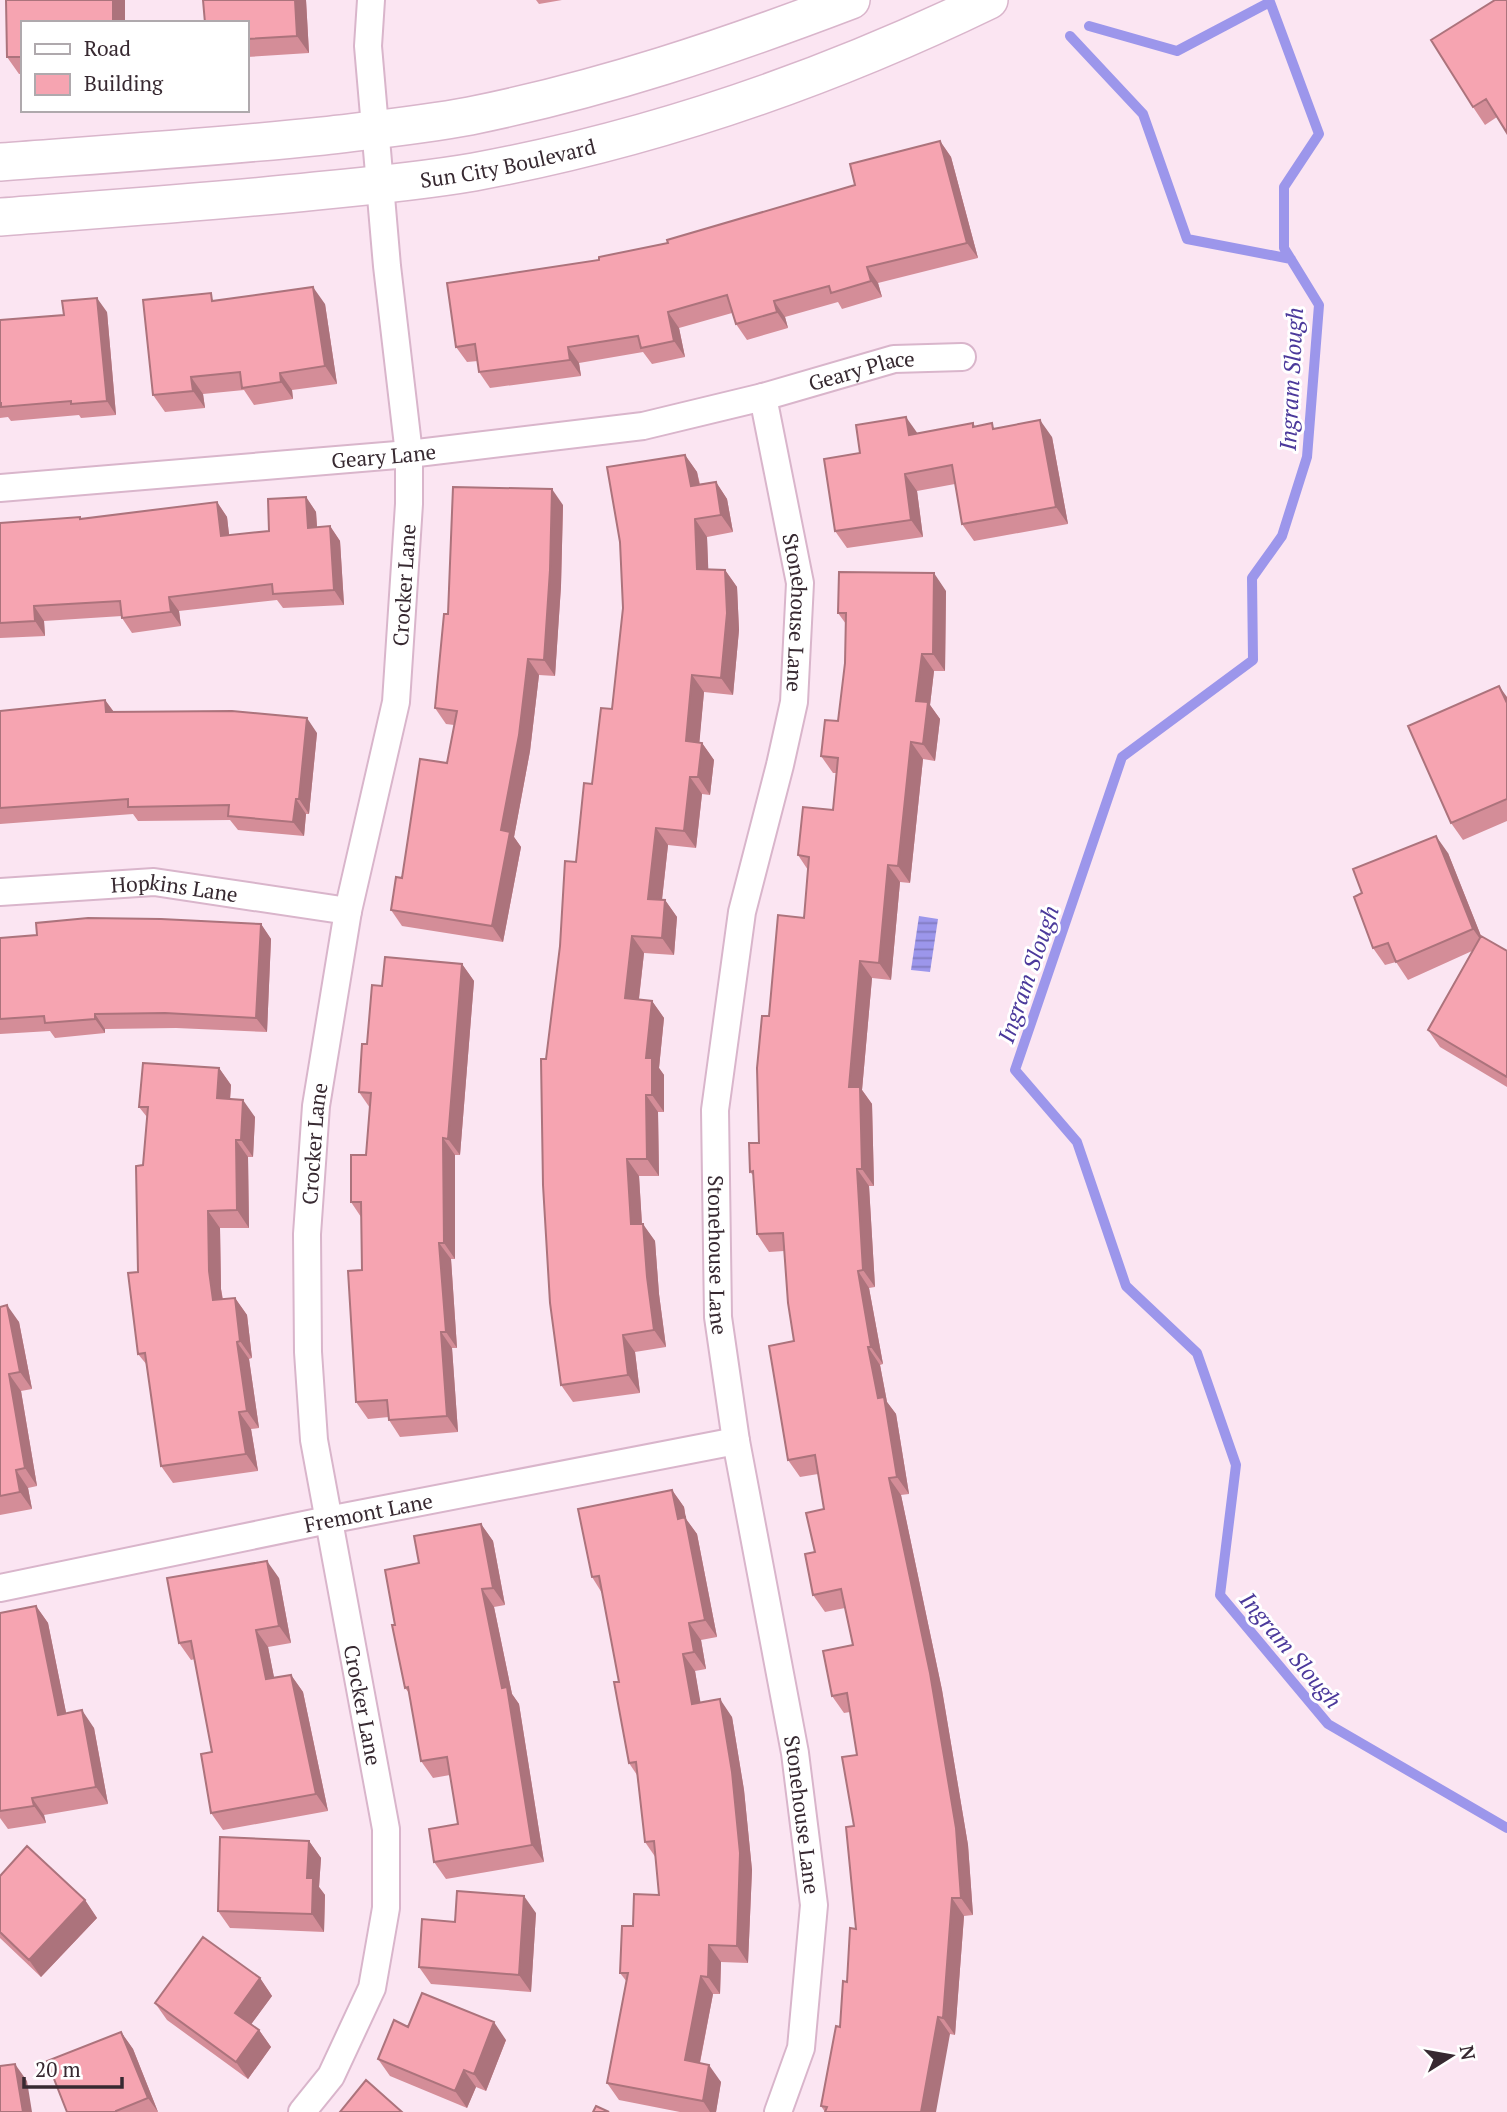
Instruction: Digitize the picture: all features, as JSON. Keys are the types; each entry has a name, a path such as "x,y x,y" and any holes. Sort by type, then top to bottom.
{"street":[{"name":"Crocker Lane","path":"302,2112 331,2076 372,1988 386,1908 386,1829 314,1440 308,1352 307,1234 316,1106 348,911 396,702 409,504 409,454 368,46 371,0"},
{"name":"Sun City Boulevard","path":"0,217 259,197 378,157 469,116 620,80 688,60 851,0"},
{"name":"Sun City Boulevard","path":"0,162 255,143 378,157 474,172 636,134 706,113 803,80 879,50 989,0"},
{"name":"Geary Place","path":"763,397 894,359 962,357"},
{"name":"Geary Lane","path":"0,488 409,454 643,426 763,397"},
{"name":"Stonehouse Lane","path":"763,397 800,583 793,702 780,765 742,912 715,1110 718,1317 736,1441 795,1753 814,1905 801,2048 778,2112"},
{"name":"Hopkins Lane","path":"0,892 154,882 348,911"},
{"name":"Fremont Lane","path":"0,1588 328,1520 736,1441"}],"shaded area":[{"path":"919,916 938,919 930,972 911,970"}],"building":[{"path":"6,0 113,0 113,21 21,21 21,57 7,57"},
{"path":"203,0 295,0 297,36 248,39 248,21 205,21"},
{"path":"1495,0 1507,0 1507,133 1486,99 1473,107 1431,40"},
{"path":"940,141 967,243 867,267 871,281 831,293 829,286 774,301 777,312 736,324 727,295 668,312 674,341 641,348 638,336 568,347 570,360 479,372 475,344 456,347 447,283 599,260 599,257 668,243 667,240 855,185 850,164"},
{"path":"313,287 325,366 280,373 281,382 242,388 240,372 191,377 193,391 153,395 143,300 211,293 212,301"},
{"path":"97,298 107,401 1,407 0,320 64,315 62,301"},
{"path":"906,417 909,435 973,423 973,427 992,423 993,429 1040,420 1056,507 962,524 952,465 905,474 911,520 835,531 824,459 860,453 856,425"},
{"path":"685,455 691,486 716,482 721,515 695,519 697,569 725,570 727,613 721,678 692,675 686,741 702,743 698,777 690,777 684,831 656,828 648,899 665,900 662,938 632,936 625,998 652,1001 646,1058 652,1058 652,1095 646,1095 647,1159 627,1159 631,1224 643,1224 654,1330 623,1335 628,1375 561,1385 550,1303 543,1185 541,1059 546,1059 560,946 565,861 576,862 584,783 592,784 601,708 612,709 623,608 620,542 607,467"},
{"path":"453,487 552,489 544,660 528,659 519,735 501,830 510,832 492,926 391,910 396,877 402,878 420,759 447,763 457,711 435,708 444,614 448,614"},
{"path":"306,497 308,528 330,526 334,590 273,594 272,584 169,597 171,612 122,618 120,601 34,606 35,621 0,623 0,523 80,519 217,502 221,536 269,531 268,499"},
{"path":"839,572 934,573 933,654 922,654 916,701 928,702 923,744 911,742 898,866 888,865 879,963 860,961 849,1087 860,1087 862,1169 857,1169 863,1270 858,1271 871,1347 868,1347 878,1398 884,1397 897,1477 889,1478 930,1673 956,1828 961,1898 952,1898 943,2018 938,2017 921,2112 825,2112 827,2107 821,2106 836,2026 840,2027 843,1981 847,1982 850,1928 856,1929 846,1827 854,1826 842,1757 857,1755 847,1693 832,1696 823,1651 853,1645 841,1589 813,1595 805,1554 815,1552 806,1513 824,1509 815,1455 788,1460 769,1346 794,1341 788,1303 783,1233 757,1234 753,1171 750,1172 749,1143 759,1143 757,1068 762,1016 769,1016 778,915 804,918 809,857 798,855 803,807 833,810 838,758 821,756 825,720 838,721 845,663 846,613 838,613"},
{"path":"1499,686 1507,703 1507,799 1451,823 1408,726"},
{"path":"105,700 106,712 232,711 307,718 299,799 296,799 293,822 228,816 229,805 128,807 128,799 0,808 0,711"},
{"path":"1436,836 1473,929 1396,962 1388,943 1373,948 1354,897 1362,893 1353,869"},
{"path":"88,918 261,924 256,1018 165,1013 95,1014 95,1019 45,1023 44,1016 0,1019 0,938 37,935 36,923"},
{"path":"1481,936 1507,951 1507,1077 1428,1030"},
{"path":"385,957 462,964 448,1139 443,1138 444,1243 439,1243 446,1332 441,1332 447,1416 389,1420 387,1400 356,1402 348,1271 362,1270 361,1202 351,1202 351,1155 366,1155 371,1093 359,1092 362,1044 367,1044 372,985 382,986"},
{"path":"143,1063 219,1068 217,1098 243,1100 241,1140 236,1140 237,1210 208,1211 209,1271 213,1300 235,1298 240,1341 237,1342 247,1411 239,1412 246,1454 161,1466 145,1353 138,1354 128,1273 138,1272 136,1166 143,1165 148,1107 139,1107"},
{"path":"7,1305 20,1372 9,1374 25,1468 16,1470 20,1492 0,1496 0,1307"},
{"path":"672,1490 678,1519 685,1517 705,1620 689,1623 694,1652 683,1654 692,1704 720,1699 732,1772 740,1853 737,1946 709,1945 708,1977 701,1976 685,2060 709,2065 703,2101 607,2083 628,1973 620,1973 622,1926 633,1926 634,1894 659,1895 654,1841 645,1842 636,1762 629,1763 614,1682 619,1682 599,1576 592,1577 578,1509"},
{"path":"481,1524 493,1588 482,1589 502,1688 507,1687 532,1845 434,1862 429,1829 458,1824 447,1757 421,1761 408,1687 405,1688 392,1625 395,1625 385,1570 419,1563 414,1536"},
{"path":"267,1561 279,1626 256,1630 266,1679 291,1675 316,1794 211,1813 201,1754 212,1752 191,1641 179,1643 167,1578"},
{"path":"36,1606 58,1715 82,1710 96,1787 32,1798 34,1806 0,1811 0,1613"},
{"path":"220,1837 309,1841 307,1878 313,1878 312,1914 218,1911"},
{"path":"27,1846 85,1900 29,1960 0,1932 0,1876"},
{"path":"457,1891 524,1896 519,1975 419,1967 422,1919 455,1922"},
{"path":"203,1937 260,1978 235,2013 259,2030 236,2062 155,2003"},
{"path":"422,1993 494,2022 474,2074 464,2070 455,2091 378,2059 394,2020 408,2027"},
{"path":"121,2032 148,2098 116,2112 67,2112 47,2061"},
{"path":"15,2064 23,2112 0,2112 0,2066"},
{"path":"366,2080 402,2112 340,2112"},
{"path":"596,2106 609,2112 593,2112"}],"waterway":[{"name":"Ingram Slough","path":"1089,26 1177,51 1270,2 1319,134 1284,187 1284,248 1319,305 1307,457 1282,536 1252,578 1253,660 1122,757 1015,1070 1077,1142 1126,1286 1197,1353 1236,1465 1220,1595 1328,1724 1507,1828"},
{"path":"1070,36 1143,114 1187,239 1291,259"}]}
